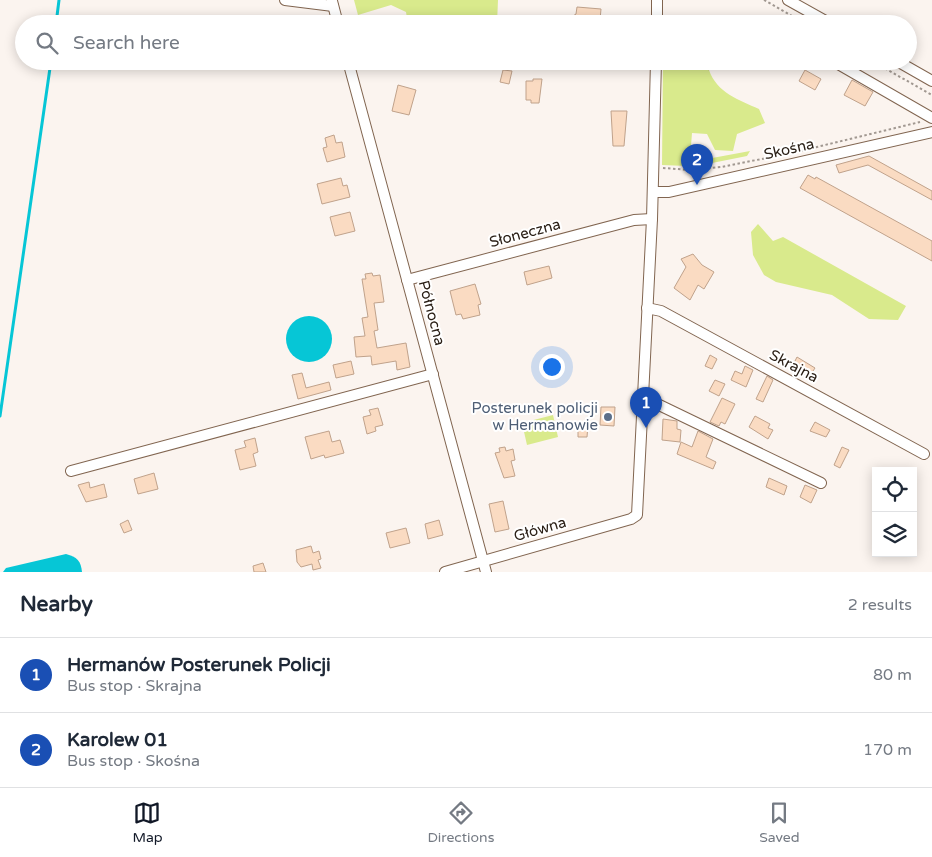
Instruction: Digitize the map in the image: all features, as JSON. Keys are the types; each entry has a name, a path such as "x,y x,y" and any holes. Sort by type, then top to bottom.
{"street":[{"path":"285,0 332,3"},
{"path":"657,0 657,15"},
{"path":"788,0 815,15"},
{"name":"Północna","path":"350,70 486,572"},
{"path":"656,70 652,219 643,400 652,402 820,483"},
{"path":"848,70 927,119"},
{"path":"913,70 932,81"},
{"name":"Skośna","path":"652,192 669,192 932,132"},
{"name":"Słoneczna","path":"407,280 634,220 652,219"},
{"name":"Skrajna","path":"647,308 661,311 924,454"},
{"path":"71,471 432,374"},
{"name":"Główna","path":"445,572 631,519 639,511 643,400"}],"path":[{"path":"764,0 790,15"},
{"path":"888,70 932,95"},
{"path":"653,167 713,169 792,153 927,119"}],"green space":[{"path":"354,0 498,0 497,15 406,15 406,12 391,5 358,15"},
{"path":"663,70 709,70 717,85 723,90 736,99 759,109 765,123 737,134 733,151 715,150 707,134 692,133 691,146 698,153 696,161 750,151 747,156 712,163 711,167 662,165"},
{"path":"758,224 773,241 783,237 906,306 898,320 869,319 832,295 776,282 764,275 753,255 751,232"},
{"path":"553,415 558,437 527,445 522,423"}],"water":[{"path":"304,316 314,316 328,326 332,339 328,352 322,358 314,362 304,362 290,352 286,344 286,334 296,320"},
{"path":"66,554 78,560 82,572 3,572 6,568"}],"building":[{"path":"577,7 601,9 600,15 574,15"},
{"path":"503,70 512,71 509,84 500,82"},
{"path":"805,70 821,79 815,90 799,81"},
{"path":"533,79 542,79 539,103 531,103 531,100 526,100 526,81 533,81"},
{"path":"852,80 873,92 865,106 844,95"},
{"path":"398,85 416,90 409,115 392,111"},
{"path":"611,111 627,111 624,146 613,146"},
{"path":"334,135 336,143 342,142 345,157 327,162 323,148 327,147 325,138"},
{"path":"869,156 932,191 932,200 868,165 839,173 836,165"},
{"path":"808,175 815,179 816,177 932,241 932,261 800,188"},
{"path":"341,178 343,186 347,185 350,197 322,204 317,184"},
{"path":"350,212 355,231 335,236 330,217"},
{"path":"693,254 702,265 714,272 704,289 698,285 690,300 674,288 686,267 681,259"},
{"path":"549,266 552,278 527,285 524,272"},
{"path":"372,273 373,276 380,275 384,302 374,303 378,330 374,331 377,348 406,343 410,367 397,370 396,361 372,365 371,356 356,357 354,337 365,336 362,318 368,317 362,279 366,279 365,274"},
{"path":"475,284 481,304 478,305 480,315 463,319 461,314 456,315 450,291"},
{"path":"710,355 717,359 712,369 705,366"},
{"path":"797,357 815,368 809,377 792,367"},
{"path":"351,361 354,374 336,378 333,365"},
{"path":"745,366 753,370 746,387 731,380 735,371 742,374"},
{"path":"302,373 306,388 329,382 331,390 298,399 292,375"},
{"path":"767,376 773,380 763,402 756,399"},
{"path":"715,380 725,384 719,396 709,391"},
{"path":"722,398 735,404 725,424 721,422 719,426 710,422"},
{"name":"Posterunek policji w Hermanowie","path":"601,407 615,407 614,426 600,425"},
{"path":"378,408 383,425 375,427 376,431 367,434 363,417 371,415 369,410"},
{"path":"755,416 770,424 768,428 773,430 768,439 749,427"},
{"path":"663,419 677,421 677,429 681,430 680,442 662,440"},
{"path":"815,422 830,430 826,437 810,431"},
{"path":"578,425 588,425 587,437 578,437"},
{"path":"329,431 332,442 340,440 344,453 325,458 324,455 311,459 305,437"},
{"path":"698,431 713,439 706,457 716,462 713,469 677,454 681,442 692,447"},
{"path":"255,438 258,452 253,454 256,466 240,470 235,450 246,447 244,441"},
{"path":"505,447 506,451 513,449 515,460 511,461 515,476 504,478 495,453 500,452 499,448"},
{"path":"842,447 849,450 840,468 834,465"},
{"path":"154,473 158,489 138,494 134,479"},
{"path":"769,478 787,486 784,495 766,487"},
{"path":"89,482 90,488 104,484 107,497 86,502 78,485"},
{"path":"805,485 817,490 811,503 800,497"},
{"path":"503,501 509,529 495,532 489,504"},
{"path":"128,520 132,530 124,533 120,524"},
{"path":"439,520 443,535 428,539 425,524"},
{"path":"406,528 410,543 390,548 386,533"},
{"path":"311,546 313,553 319,551 321,559 318,560 321,568 313,570 312,564 301,567 297,562 296,550"},
{"path":"263,563 266,572 254,572 253,566"}],"waterway":[{"path":"57,15 59,0"},
{"path":"0,416 50,70"}],"place":[{"name":"Karolew 01","path":"697,185"},
{"name":"Posterunek policji w Hermanowie","path":"608,417"},
{"name":"Hermanów Posterunek Policji","path":"646,428"}]}
